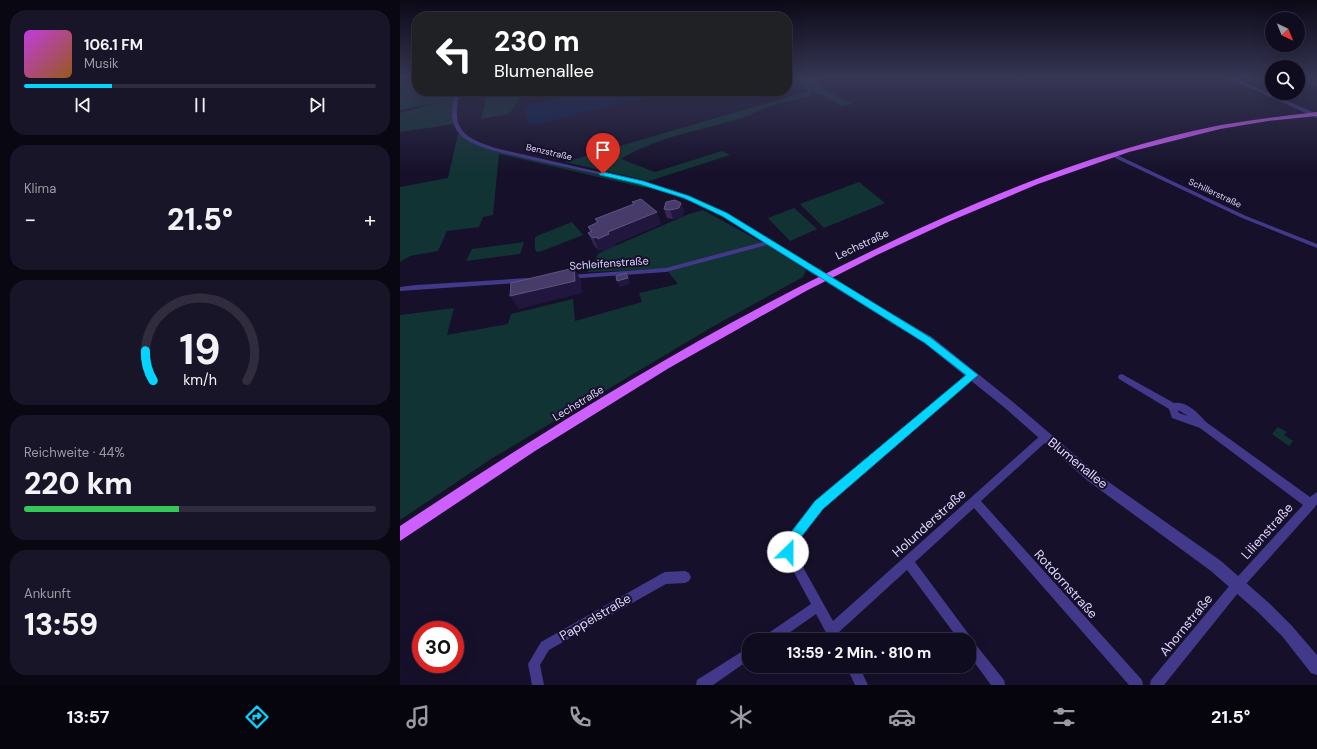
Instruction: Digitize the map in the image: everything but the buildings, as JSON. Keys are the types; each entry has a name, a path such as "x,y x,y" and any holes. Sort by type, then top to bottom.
{"main road":[{"name":"Lechstraße","path":"400,534 543,439 764,309 824,276 976,206 1113,154 1197,131 1262,120 1316,115"}],"street":[{"name":"Benzstraße","path":"453,109 454,124 460,132 477,143 498,150 641,183 686,197 725,215 824,276"},
{"path":"1302,109 1316,115"},
{"name":"Schillerstraße","path":"1113,154 1238,214 1314,245 1317,239"},
{"name":"Schleifenstraße","path":"563,278 666,270 769,242"},
{"name":"Blumenallee","path":"824,276 928,340 973,375 1092,477 1194,549 1238,584 1287,631 1317,668"},
{"path":"400,289 430,285 497,283 534,280"},
{"path":"834,633 788,552 789,543 827,497 973,375"},
{"path":"1122,377 1173,407 1178,406 1184,408 1203,425 1314,501"},
{"name":"Holunderstraße","path":"832,630 1045,437"},
{"name":"Rotdornstraße","path":"974,501 1138,685"},
{"name":"Lilienstraße","path":"1238,584 1314,501"},
{"path":"908,562 961,633"},
{"name":"Pappelstraße","path":"538,685 534,664 545,646 664,578 685,577"},
{"name":"Ahornstraße","path":"1156,685 1238,584"},
{"path":"778,633 818,606"},
{"path":"976,654 999,685"},
{"path":"702,685 742,658"},
{"path":"856,673 862,685"}],"green space":[{"path":"416,109 456,109 455,124 400,132 400,113"},
{"path":"484,109 512,109 509,114 481,119"},
{"path":"747,109 764,109 741,118 663,140 635,151 621,159 655,172 722,151 730,155 649,181 565,162"},
{"path":"460,132 468,138 487,147 655,187 641,187 499,154 493,215 483,217 479,227 447,231 438,251 410,256 400,262 400,187 448,178 458,134"},
{"path":"859,182 885,203 824,228 800,204"},
{"path":"794,208 817,229 790,241 768,218"},
{"path":"703,210 770,247 806,270 803,277 712,327 491,459 400,520 400,315 454,308 447,335 508,324 511,314 573,299 575,321 642,302 639,293 678,284 666,269 587,272 599,253 689,214"},
{"path":"572,222 583,235 537,252 535,249 535,238 537,236"},
{"path":"524,242 520,254 466,261 472,249"},
{"path":"1278,427 1287,432 1284,435 1293,441 1289,446 1272,434"}],"water":[{"path":"526,109 599,109 535,125 528,124 525,111"}],"route":[{"path":"603,174 641,183 686,197 725,215 928,340 973,375 819,505 789,543 788,552"}]}
